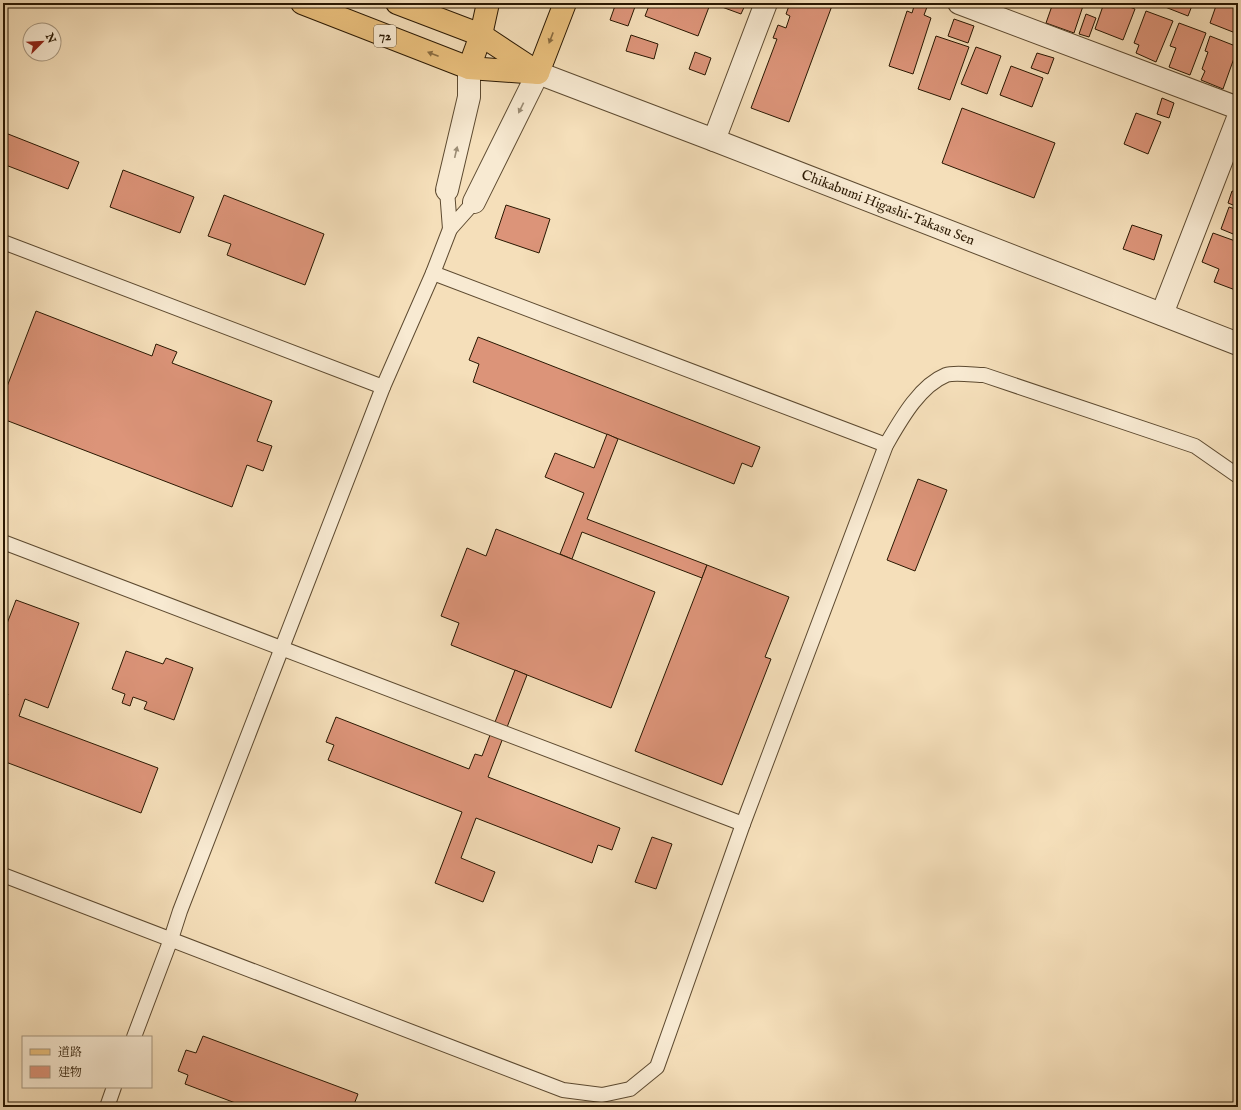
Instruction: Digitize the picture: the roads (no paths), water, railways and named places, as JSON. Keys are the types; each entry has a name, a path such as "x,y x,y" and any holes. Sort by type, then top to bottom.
{"main road":[{"name":"Chikabumi Higashi-Takasu Sen","path":"302,3 469,68 538,73"},
{"name":"Chikabumi Higashi-Takasu Sen","path":"398,3 481,35 538,73"},
{"path":"469,68 481,35 488,3"},
{"path":"538,73 565,3"}],"street":[{"path":"714,140 766,3"},
{"path":"959,3 1238,108"},
{"path":"447,190 469,97 469,68"},
{"path":"474,202 538,73"},
{"name":"Chikabumi Higashi-Takasu Sen","path":"538,73 1238,344"},
{"path":"1162,314 1238,118"}],"lane":[{"path":"447,190 450,230"},
{"path":"134,1036 180,911 383,387 434,273 450,230 474,202"},
{"path":"3,242 383,387"},
{"path":"434,273 886,446"},
{"path":"3,875 563,1090 602,1095 630,1089 657,1067 743,824 886,446 922,391 947,374 984,375 1195,446 1238,476"},
{"path":"3,542 743,824"},
{"path":"107,1107 114,1088"}]}
